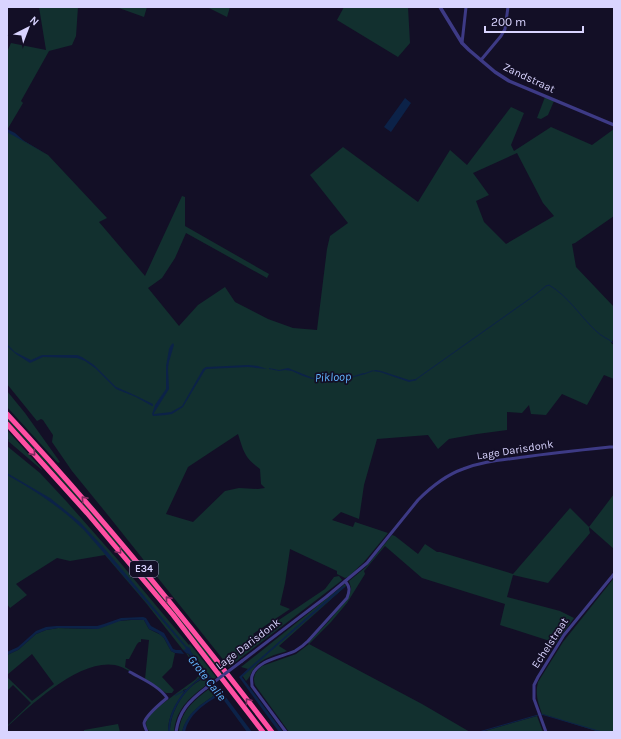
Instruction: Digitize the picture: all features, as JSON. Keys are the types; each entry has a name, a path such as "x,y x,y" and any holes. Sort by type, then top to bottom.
{"highway":[{"name":"E34","path":"7,414 91,507 161,591 272,732"},
{"name":"E34","path":"7,424 87,513 168,609 263,732"}],"street":[{"name":"Zandstraat","path":"440,7 462,43 495,72 509,81 614,125"},
{"path":"462,43 466,7"},
{"path":"481,60 505,29 508,7"},
{"name":"Lage Darisdonk","path":"176,732 179,718 194,697 367,563 418,500 445,478 457,471 483,462 610,446 614,447"},
{"name":"Echelstraat","path":"546,732 534,698 534,685 564,635 614,574"},
{"path":"286,732 252,686 252,678 259,666 295,651 308,641 347,598 349,587 345,581"},
{"path":"130,672 158,689 167,698 146,718 144,726 147,732"}],"green space":[{"path":"39,7 78,7 76,36 72,45 49,51 21,101 23,103 7,130 7,52 11,43 46,50"},
{"path":"119,7 147,7 144,17"},
{"path":"207,7 230,7 227,17"},
{"path":"344,7 408,7 410,43 398,57 337,20"},
{"path":"545,97 554,101 548,115 541,119 537,118"},
{"path":"511,107 524,113 511,145 514,151 551,127 592,145 614,129 614,216 572,244 576,267 614,307 614,338 611,343 614,345 614,379 604,375 587,405 562,394 546,415 531,414 529,405 522,413 507,412 507,430 449,439 438,449 428,435 377,439 364,485 359,519 341,512 332,520 353,527 355,522 388,533 364,562 345,578 337,574 337,571 290,549 280,605 290,609 253,634 255,636 325,589 334,577 339,576 342,580 229,667 72,471 52,442 53,435 43,420 41,419 37,421 7,384 7,131 48,155 107,218 99,222 145,276 182,196 185,197 185,226 269,274 267,278 186,233 175,258 162,278 148,288 179,326 198,305 225,287 235,302 268,319 293,328 317,330 330,236 348,223 310,175 343,147 418,202 450,150 467,165","holes":["517,153 543,203 554,216 506,244 484,222 476,201 489,195 473,173","238,434 245,454 260,469 261,484 265,488 239,488 225,491 193,522 166,514 188,467"]},
{"path":"7,391 25,413 60,462 58,463 7,407"},
{"path":"7,418 70,487 152,583 223,672 221,673 117,544 63,481 7,420"},
{"path":"7,430 42,469 42,470 8,441"},
{"path":"7,446 40,473 67,502 189,645 190,644 216,677 213,680 190,651 183,650 146,603 105,555 70,561 57,558 16,584 27,595 10,608 7,604"},
{"path":"614,494 614,549 589,527"},
{"path":"570,508 589,527 590,533 548,583 513,575 507,597 560,611 574,618 556,643 500,625 505,604 422,578 385,546 364,571 365,574 347,603 309,644 308,643 346,600 351,588 349,581 366,567 392,535 418,554 425,544 437,552 513,574"},
{"path":"614,578 614,732 596,732 542,714 537,698 537,687 538,682 563,642"},
{"path":"345,584 346,586 279,646 287,651 264,660 256,666 246,681 242,675 248,669 241,667"},
{"path":"144,620 149,629 161,635 171,651 175,653 172,667 162,677 174,690 172,693 166,693 145,679 149,640 141,639 141,642 137,644 129,659 126,659 125,667 130,670 129,671 115,665 101,665 86,669 71,676 42,696 7,727 31,703 13,685 7,691 7,677 32,701 54,684 32,654 7,675 7,655 18,650 36,634 46,630 58,628 96,629 118,621"},
{"path":"309,644 422,704 470,732 289,732 255,685 254,676 262,666 296,654"},
{"path":"186,653 204,674 187,689 183,690 184,692 175,706 171,716 168,732 150,732 146,726 148,718 160,706 196,679 199,675 197,669"},
{"path":"206,677 210,682 191,697 186,703 175,723 174,732 170,732 172,719 180,700 188,689"},
{"path":"213,686 217,692 216,694 191,714 182,732 179,732 180,724 190,705"},
{"path":"537,716 543,732 485,731"},
{"path":"118,724 120,732 84,732 84,730"}],"water":[{"path":"405,98 411,103 391,132 384,127"},
{"path":"7,129 15,133 24,141 48,155 7,132"},
{"path":"173,343 174,345 168,368 169,389 154,414 171,412 182,406 203,369 206,367 248,365 267,369 248,367 207,369 183,407 172,414 153,416 152,414 155,405 166,389 166,366 169,349"},
{"path":"7,344 15,352 31,360 42,355 77,355 82,357 94,365 116,387 153,404 153,406 116,389 95,368 85,361 77,358 43,357 30,363 16,354 7,346"},
{"path":"269,368 279,370 288,368 313,378 345,378 363,373 365,374 347,379 312,379 292,371 279,371"},
{"path":"376,370 409,380 417,380 409,382 380,372 371,371"},
{"path":"7,473 50,498 80,522 105,549 186,646 190,648 191,652 213,680 210,682 206,677 194,684 188,690 180,700 174,712 170,725 170,732 168,732 168,726 171,715 175,705 185,691 175,695 187,689 204,674 189,654 183,650 186,649 185,647 84,530 57,507 7,475"},
{"path":"344,586 345,587 242,677 283,732 279,732 239,677"},
{"path":"121,618 146,618 151,626 164,633 173,649 181,650 184,654 171,651 164,638 158,633 149,629 144,620 127,620 98,629 58,628 46,630 36,634 18,650 7,655 7,652 18,647 36,631 46,627 97,626"},
{"path":"216,684 252,732 247,732 220,695 198,710 190,720 185,732 182,732 187,719 191,714 216,694 217,692 213,686"}],"waterway":[{"name":"Pikloop","path":"415,380 549,285 568,300 598,333 614,343"},
{"name":"Pikloop","path":"364,374 372,371"},
{"name":"Grote Calie","path":"541,714 602,732"},
{"name":"Grote Calie","path":"479,732 538,715"}]}
